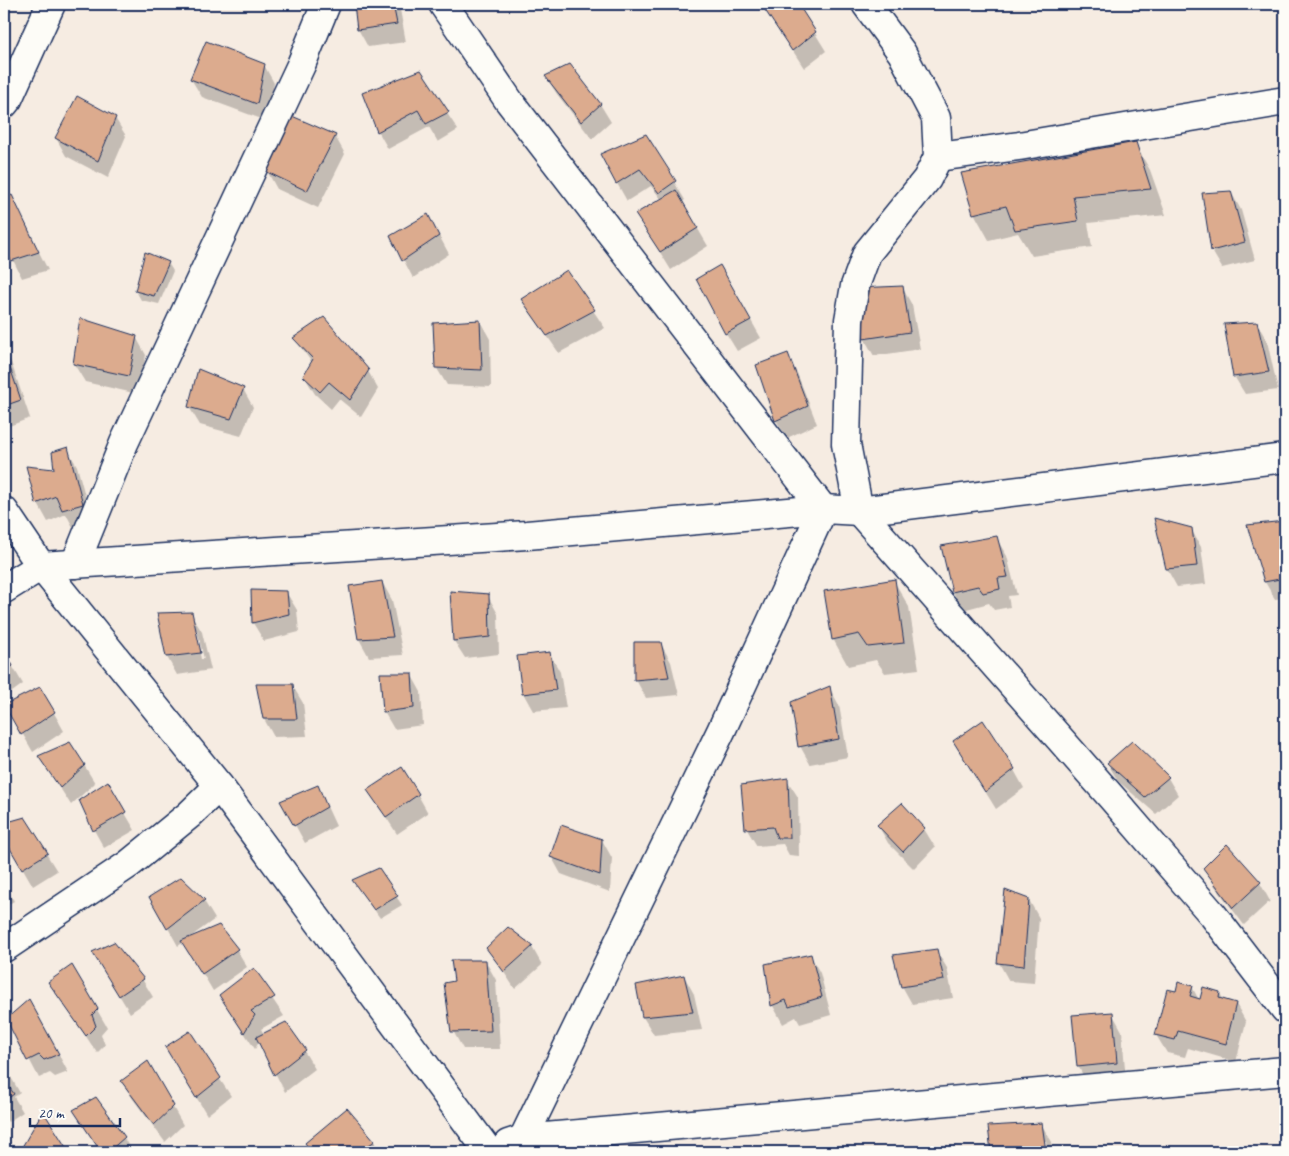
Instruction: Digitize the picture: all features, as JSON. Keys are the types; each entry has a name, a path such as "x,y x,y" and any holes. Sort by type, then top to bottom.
{"street":[{"path":"4,104 50,4"},
{"path":"75,564 124,443 297,73 326,4"},
{"path":"443,4 509,100 823,509"},
{"path":"866,4 902,53 936,118 938,157 927,179 867,253 855,286 849,320 846,444 859,511 1213,915 1285,1009"},
{"path":"938,157 1019,146 1285,102"},
{"path":"4,589 41,566 527,536 823,509 859,511 1285,458"},
{"path":"522,1139 721,731 823,509"},
{"path":"4,510 41,566 219,786 489,1152 522,1139 1285,1071"},
{"path":"4,948 129,864 189,815 219,786"}],"building":[{"path":"354,4 393,4 397,24 357,30"},
{"path":"768,4 798,4 816,32 792,51 763,7"},
{"path":"206,41 265,64 257,104 190,79"},
{"path":"570,64 601,104 581,122 545,76"},
{"path":"421,70 449,112 426,124 418,110 377,132 362,93"},
{"path":"77,96 116,117 98,161 55,138"},
{"path":"292,116 336,135 307,191 265,171"},
{"path":"646,134 676,181 659,193 640,169 616,184 600,154"},
{"path":"1136,142 1151,189 1073,196 1078,221 1015,230 1006,206 973,214 961,173"},
{"path":"676,190 698,228 660,252 635,214"},
{"path":"1231,191 1245,242 1211,251 1202,193"},
{"path":"12,195 39,252 11,261 4,245 4,198"},
{"path":"428,214 439,236 402,261 390,236"},
{"path":"145,252 169,262 154,296 135,291"},
{"path":"720,265 751,320 725,334 696,279"},
{"path":"567,270 595,310 547,336 521,299"},
{"path":"903,286 910,332 863,339 857,288"},
{"path":"324,317 369,370 350,400 329,382 320,392 303,376 313,359 293,338"},
{"path":"80,318 137,336 129,376 73,364"},
{"path":"480,320 482,370 435,368 433,323"},
{"path":"1257,322 1269,372 1233,377 1224,324"},
{"path":"4,350 21,400 4,406"},
{"path":"788,353 808,406 775,421 756,365"},
{"path":"198,369 244,388 231,419 188,407"},
{"path":"68,447 83,504 62,510 56,496 36,504 26,466 54,469 52,452"},
{"path":"1154,518 1192,528 1197,566 1166,569"},
{"path":"1285,521 1285,578 1264,582 1247,525"},
{"path":"997,536 1008,577 998,578 1000,589 983,593 978,586 952,592 941,546"},
{"path":"895,579 904,643 868,647 859,634 832,640 824,591"},
{"path":"382,581 393,637 358,639 349,586"},
{"path":"251,590 287,591 289,614 252,623"},
{"path":"450,591 489,594 490,637 453,641"},
{"path":"192,612 201,653 166,657 157,613"},
{"path":"634,642 661,642 669,677 634,680"},
{"path":"4,649 13,666 4,673"},
{"path":"550,652 556,690 522,694 517,656"},
{"path":"380,673 412,673 414,708 383,712"},
{"path":"256,684 293,684 297,719 263,719"},
{"path":"830,686 839,739 798,747 791,702"},
{"path":"40,687 55,712 21,735 4,705"},
{"path":"983,720 1015,769 985,792 953,741"},
{"path":"1132,741 1169,777 1145,797 1107,763"},
{"path":"70,742 85,765 60,788 38,756"},
{"path":"402,767 419,794 386,817 367,790"},
{"path":"788,778 790,838 777,838 773,827 745,829 741,785"},
{"path":"108,781 126,812 93,831 79,800"},
{"path":"318,785 327,807 294,826 280,801"},
{"path":"902,803 925,828 903,852 877,825"},
{"path":"25,817 48,853 22,869 4,838 4,823"},
{"path":"561,825 602,839 600,875 550,857"},
{"path":"1227,844 1261,882 1233,908 1203,868"},
{"path":"379,868 398,896 374,910 352,880"},
{"path":"181,877 205,900 167,929 149,897"},
{"path":"1005,890 1029,899 1024,966 997,963"},
{"path":"219,925 238,949 202,974 181,941"},
{"path":"508,927 533,946 504,972 486,948"},
{"path":"114,942 144,979 119,996 92,952"},
{"path":"937,949 944,980 901,987 893,955"},
{"path":"811,954 822,997 789,1007 786,1000 771,1006 765,964"},
{"path":"451,960 486,960 491,1031 451,1032 444,983 454,981"},
{"path":"72,965 98,1009 92,1015 96,1026 86,1036 48,982"},
{"path":"254,968 275,997 251,1011 255,1015 244,1033 219,995"},
{"path":"684,975 693,1012 642,1017 636,985"},
{"path":"1178,982 1193,986 1190,996 1200,999 1203,987 1220,992 1219,998 1236,1003 1226,1044 1178,1031 1175,1040 1155,1035 1167,989 1176,991"},
{"path":"29,999 59,1054 44,1060 39,1055 27,1061 6,1019"},
{"path":"1113,1012 1117,1063 1077,1067 1072,1015"},
{"path":"286,1022 306,1050 274,1075 256,1037"},
{"path":"190,1031 221,1078 196,1098 165,1047"},
{"path":"148,1061 174,1106 154,1125 121,1081"},
{"path":"4,1063 10,1075 4,1079"},
{"path":"4,1079 14,1094 4,1101"},
{"path":"96,1097 125,1137 108,1152 101,1152 73,1110"},
{"path":"347,1108 375,1141 358,1152 312,1152 305,1143"},
{"path":"43,1111 69,1152 25,1152 22,1147"},
{"path":"1042,1123 1046,1152 991,1152 988,1126"}]}
